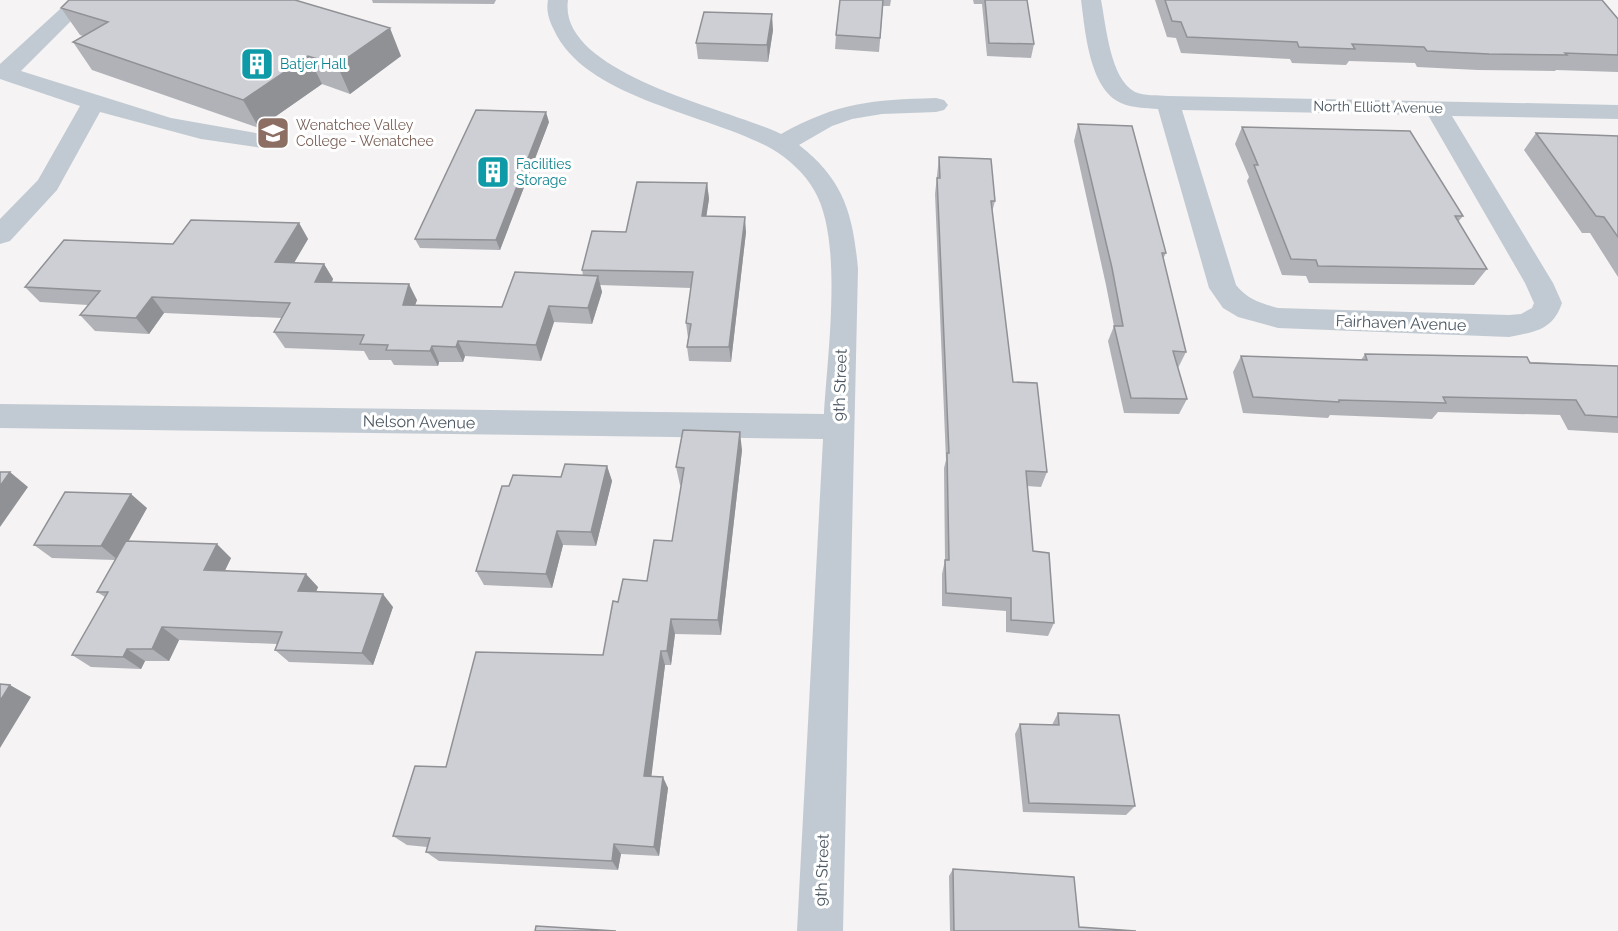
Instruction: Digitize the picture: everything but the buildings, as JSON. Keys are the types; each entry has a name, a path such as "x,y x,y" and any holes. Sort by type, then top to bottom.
{"street":[{"path":"82,0 3,72 93,104 234,139 269,142"},
{"name":"9th Street","path":"558,0 562,34 582,57 617,78 752,129 782,144 808,165 831,196 842,230 839,427 820,931"},
{"name":"North Elliott Avenue","path":"1091,0 1106,72 1119,92 1128,98 1168,102 1618,112"},
{"name":"Fairhaven Avenue","path":"1168,102 1223,288 1233,301 1260,315 1289,319 1475,326 1509,326 1528,323 1544,314 1548,303 1539,283 1436,109"},
{"path":"0,235 48,184 93,104"},
{"path":"782,144 823,122 849,112 893,106 936,105"},
{"name":"Nelson Avenue","path":"0,416 839,427"}],"place":[{"name":"Batjer Hall","path":"257,64"},
{"name":"Wenatchee Valley College - Wenatchee","path":"273,133"},
{"name":"Facilities Storage","path":"493,172"}]}
